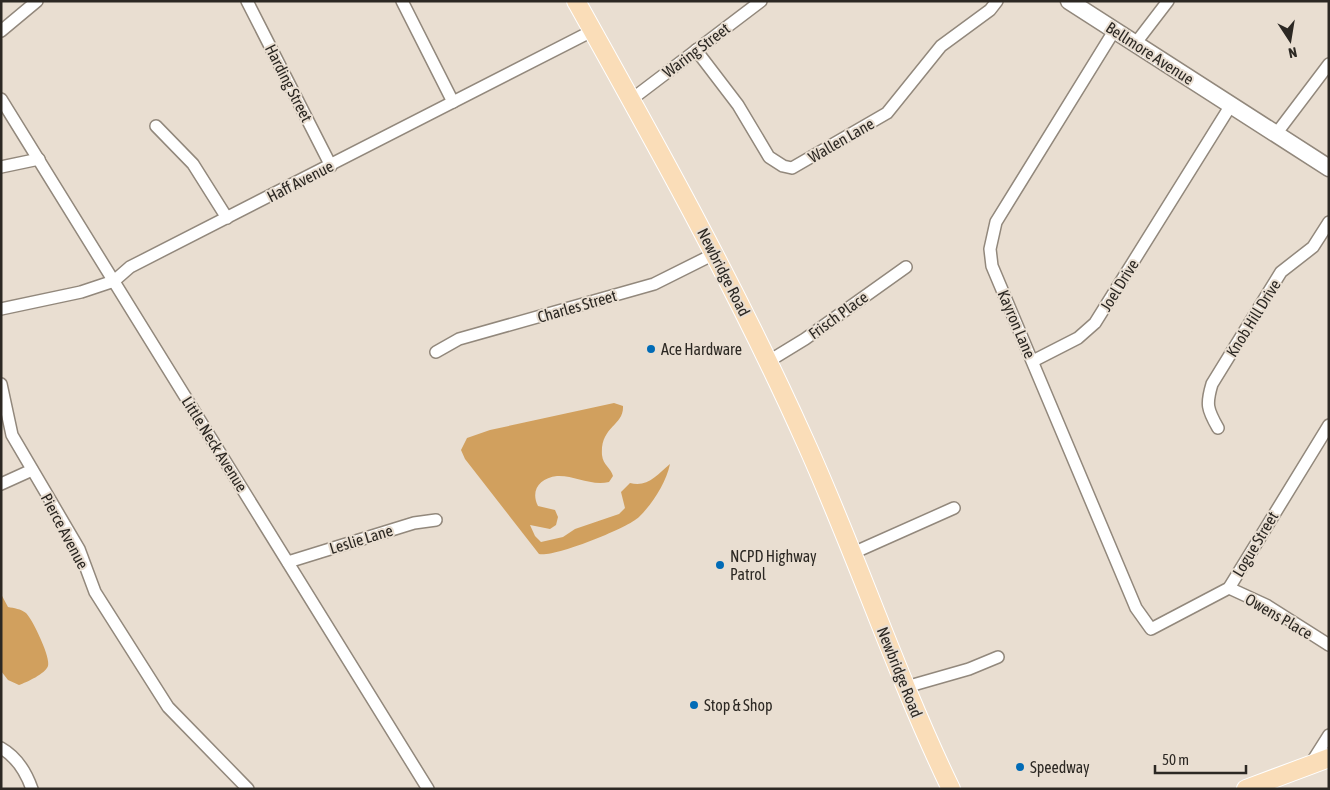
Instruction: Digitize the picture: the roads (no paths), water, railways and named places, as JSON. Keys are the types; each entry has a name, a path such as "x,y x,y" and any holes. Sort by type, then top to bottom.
{"main road":[{"name":"Newbridge Road","path":"576,1 716,253 769,361 853,553 927,740 951,789"},
{"name":"Bellmore Avenue","path":"1068,1 1329,168"},
{"path":"1246,789 1329,758"}],"street":[{"path":"1,31 37,1"},
{"name":"Harding Street","path":"247,1 331,166"},
{"path":"402,1 453,102"},
{"name":"Waring Street","path":"632,99 761,1"},
{"name":"Wallen Lane","path":"696,50 738,105 769,157 783,166 792,168 887,113 940,46 990,10 997,1"},
{"path":"1135,44 1168,1"},
{"name":"Haff Avenue","path":"1,309 81,292 114,281 130,267 592,31"},
{"name":"Kayron Lane","path":"1114,31 996,222 991,237 992,266 1136,608 1151,629"},
{"path":"1276,134 1329,64"},
{"name":"Little Neck Avenue","path":"1,99 428,789"},
{"name":"Joel Drive","path":"1033,361 1078,338 1095,323 1231,105"},
{"path":"156,126 193,164 227,218"},
{"path":"1,167 39,159"},
{"name":"Knob Hill Drive","path":"1218,428 1209,413 1207,400 1212,384 1281,272 1313,247 1329,222"},
{"name":"Charles Street","path":"436,352 459,339 654,284 716,253"},
{"name":"Frisch Place","path":"769,361 805,339 906,267"},
{"name":"Pierce Avenue","path":"1,384 12,435 79,549 95,592 144,672 168,707 240,786"},
{"name":"Logue Street","path":"1151,629 1229,588 1329,425"},
{"path":"1,484 32,470"},
{"path":"853,553 954,508"},
{"name":"Leslie Lane","path":"288,562 414,523 436,520"},
{"name":"Owens Place","path":"1229,588 1266,605 1329,645"},
{"path":"906,687 969,669 998,656"},
{"path":"1310,765 1329,735"},
{"path":"1,748 18,762 27,774 32,789"}],"place":[{"name":"Ace Hardware","path":"651,349"},
{"name":"NCPD Highway Patrol","path":"720,565"},
{"name":"Stop & Shop","path":"694,705"},
{"name":"Speedway","path":"1020,767"}]}
